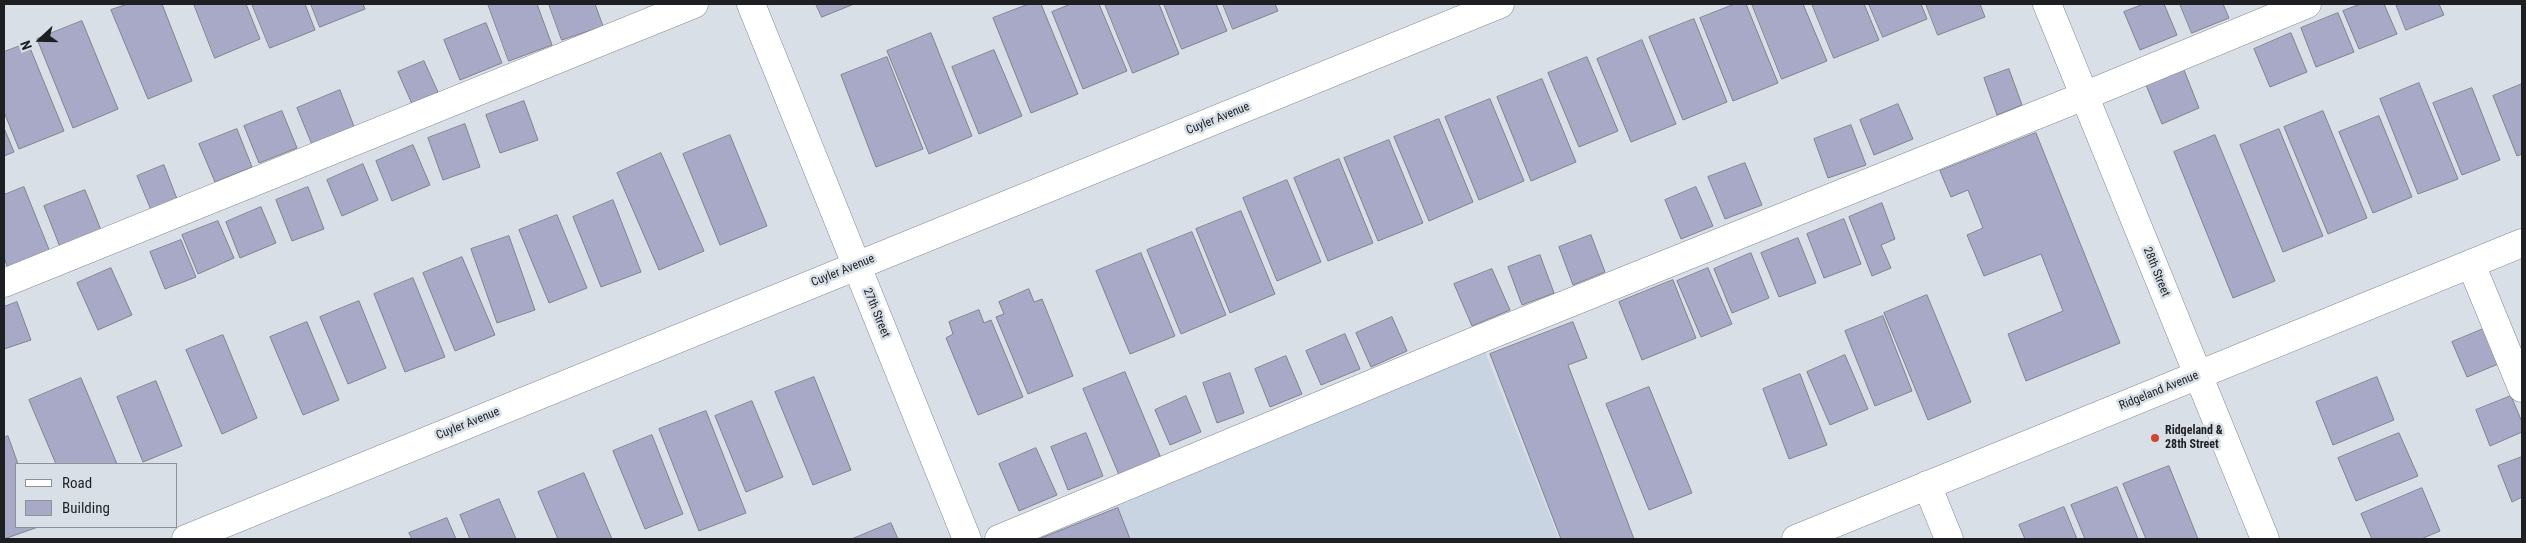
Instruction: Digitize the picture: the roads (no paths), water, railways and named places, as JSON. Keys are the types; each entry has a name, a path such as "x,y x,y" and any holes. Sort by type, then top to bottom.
{"street":[{"path":"4,283 694,4"},
{"name":"27th Street","path":"751,4 967,539"},
{"name":"Cuyler Avenue","path":"186,539 1500,4"},
{"name":"28th Street","path":"2047,4 2265,539"},
{"path":"999,539 1489,335 2308,4"},
{"name":"Ridgeland Avenue","path":"1796,539 2522,243"},
{"path":"2471,264 2522,388"},
{"path":"1927,485 1949,539"}],"place":[{"name":"Ridgeland & 28th Street","path":"2155,438"}]}
